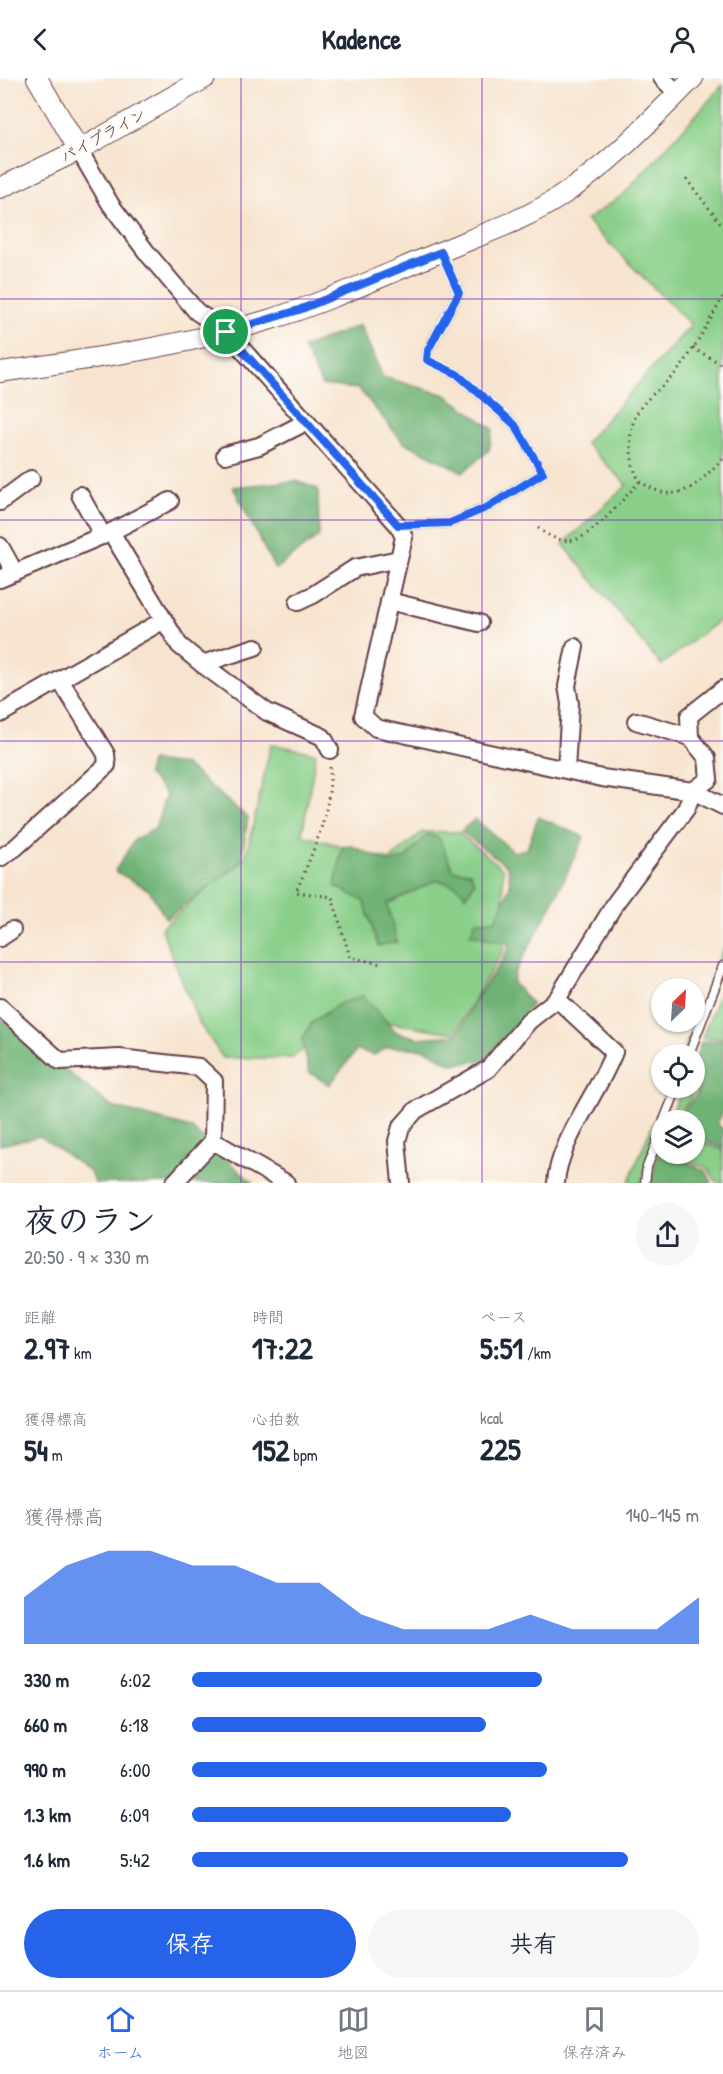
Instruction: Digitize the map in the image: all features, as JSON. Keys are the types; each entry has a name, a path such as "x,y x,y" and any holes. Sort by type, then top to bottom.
{"street":[{"path":"37,78 111,205 148,254 197,312 226,332 398,525 404,537 363,716 376,728 602,778 693,791 723,806"},
{"name":"パイプライン","path":"0,188 79,150 205,78"},
{"path":"662,78 677,93"},
{"path":"0,372 153,350 226,332 299,310 441,252 559,198 605,164 641,132 693,78"},
{"path":"225,455 259,446 306,422"},
{"path":"0,502 31,479"},
{"path":"80,495 179,645 267,712 322,736 330,750"},
{"path":"0,546 8,576 107,534 170,501"},
{"path":"298,602 313,595 355,567 399,560"},
{"path":"389,602 479,623"},
{"path":"0,714 164,620"},
{"path":"202,664 255,647"},
{"path":"566,770 570,704 567,686 575,647"},
{"path":"0,858 15,848 107,765 106,754 60,680"},
{"path":"690,737 689,716 723,689"},
{"path":"401,1183 397,1142 401,1127 416,1110 488,1069 529,1021 557,999 616,902 686,809 693,791 709,779 707,758 690,737 636,721"},
{"path":"556,1183 556,1173 572,1135 607,1070 614,1052 557,999"},
{"path":"0,1007 60,1061 119,1058 199,1067 214,1082 213,1141 174,1183"},
{"path":"213,1141 286,1183"}],"lane":[{"path":"398,525 450,523 488,507 543,473 515,425 457,374 427,360 428,350 459,293 441,252"},
{"path":"693,1044 723,966"},
{"path":"645,1183 651,1159"}],"path":[{"path":"686,179 723,226"},
{"path":"723,297 684,362 641,406 633,422 630,445 634,472 640,481 643,485 666,494 689,490 723,459"},
{"path":"693,348 723,365"},
{"path":"538,528 548,536 560,539 579,539 590,532 640,481"},
{"path":"330,750 331,783 323,827 296,892 332,897 350,957 381,964"}],"green space":[{"path":"723,85 723,621 721,619 661,665 563,544 627,485 585,443 691,325 586,220 624,194"},
{"path":"360,325 383,377 446,395 493,429 489,450 463,472 403,442 359,389 322,385 303,348"},
{"path":"296,481 318,489 319,536 275,569 233,487"},
{"path":"271,744 316,753 302,835 390,860 422,832 458,832 503,869 503,951 454,1033 348,1016 292,1058 223,1058 199,1023 161,928 246,856"},
{"path":"151,761 185,765 248,818 241,863 166,919 149,890 115,871 135,839 155,829 166,794 147,774"},
{"path":"538,817 584,837 552,905 514,974 513,983 532,1004 483,1061 451,1064 425,1049 388,1047 374,1055 357,1050 329,1085 309,1072 302,1039 313,1021 341,1003 363,996 396,1032 418,1038 456,1035 476,999 505,956 509,944 470,934 476,921 496,920 510,886 508,867 461,831 475,819 514,852 527,849"},
{"path":"427,834 439,838 453,870 470,872 475,882 466,896 457,886 437,880 387,904 397,942 378,946 364,901 335,886 342,847 350,845 389,863 406,858"},
{"path":"723,948 723,959 705,1005 705,995"},
{"path":"720,992 723,994 723,1038 702,1038"},
{"path":"0,1018 112,1107 191,1128 253,1183 95,1183 89,1171 40,1136 0,1145"},
{"path":"691,1032 695,1032 690,1044 686,1044"},
{"path":"723,1040 723,1112 717,1124 723,1129 723,1148 705,1141 705,1110 684,1110 694,1098 705,1098 705,1044 700,1044 701,1042"},
{"path":"664,1098 670,1098 666,1110 659,1110"},
{"path":"678,1098 690,1098 680,1110 673,1110"},
{"path":"651,1128 651,1148 641,1183 628,1183"},
{"path":"705,1144 723,1150 723,1183 717,1183 708,1168 696,1164 705,1164"},
{"path":"655,1164 689,1164 706,1171 712,1183 651,1183"}],"route":[{"path":"441,252 459,293 428,350 427,360 457,374 515,425 543,473 488,507 450,523 398,525 226,332 299,310 441,252"}]}
